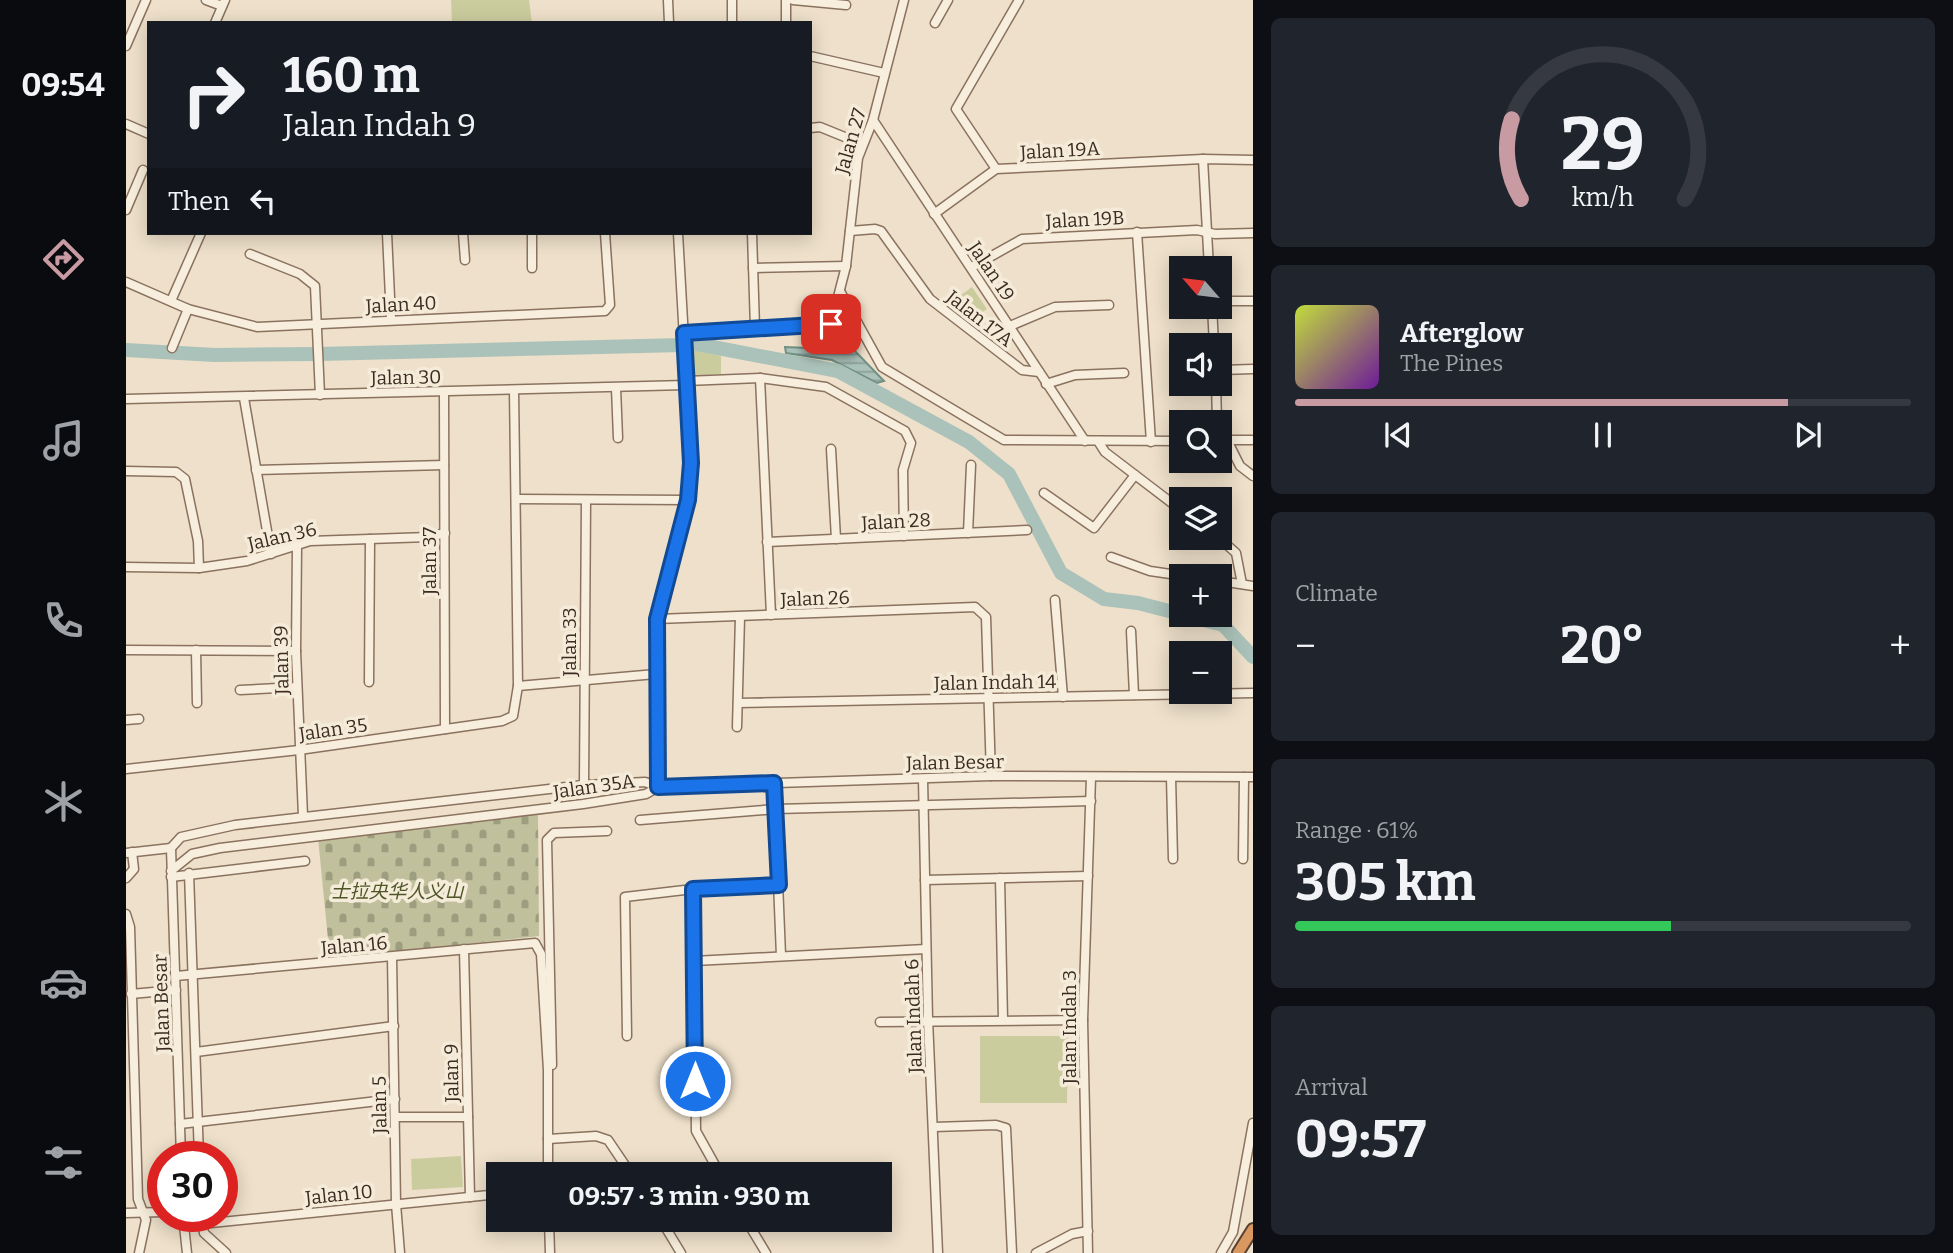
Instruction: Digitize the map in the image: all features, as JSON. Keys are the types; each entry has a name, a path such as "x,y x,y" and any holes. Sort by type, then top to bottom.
{"highway":[{"path":"1238,1253 1253,1229"}],"street":[{"path":"126,46 146,0"},
{"path":"206,0 223,3 216,21"},
{"path":"668,0 669,21"},
{"path":"732,0 732,21"},
{"path":"786,0 786,21"},
{"path":"793,0 846,5"},
{"name":"Jalan 27","path":"831,324 846,266 854,179 862,144 873,120 904,0"},
{"path":"935,23 948,0"},
{"path":"996,169 956,109 1019,0"},
{"path":"812,56 884,73"},
{"name":"Jalan 19","path":"873,120 1084,441"},
{"path":"126,124 147,133"},
{"path":"812,128 820,127 862,144"},
{"path":"1208,256 1203,159 1253,160"},
{"name":"Jalan 19A","path":"934,214 996,169 1203,159"},
{"path":"127,205 143,170"},
{"name":"Jalan 19B","path":"972,267 1022,239 1197,230 1253,233"},
{"name":"Jalan 17A","path":"850,231 881,231 930,299 1022,370 1039,372"},
{"path":"1137,232 1151,442"},
{"path":"171,301 200,235"},
{"path":"387,235 391,319"},
{"path":"463,235 465,260"},
{"path":"531,268 532,235"},
{"name":"Jalan 40","path":"126,282 188,309 257,327 606,311 610,305 605,235"},
{"path":"658,787 657,619 688,500 691,463 678,235"},
{"path":"752,235 755,328"},
{"path":"250,254 310,279 315,286 320,395"},
{"path":"753,268 846,266"},
{"path":"841,293 882,367 1004,440 1169,441"},
{"path":"1232,301 1253,301"},
{"path":"1010,326 1055,307 1110,305"},
{"path":"172,348 188,309"},
{"path":"684,333 858,324"},
{"path":"1232,370 1253,369"},
{"path":"1046,384 1075,375 1124,373"},
{"path":"686,383 760,378 826,387 905,431 911,443 902,470 904,536"},
{"path":"760,378 771,615"},
{"name":"Jalan 30","path":"126,399 616,388 686,383"},
{"path":"616,388 618,438"},
{"name":"Jalan 35","path":"126,769 299,750 502,721 513,716 517,686 514,390"},
{"name":"Jalan 37","path":"444,392 445,729"},
{"path":"244,398 271,554"},
{"path":"1232,440 1253,440"},
{"path":"1098,441 1105,452 1169,501"},
{"path":"831,449 836,539"},
{"path":"1232,454 1240,466 1253,476"},
{"path":"256,470 444,465"},
{"path":"968,533 971,465"},
{"path":"126,471 176,472 185,479 198,541 198,568"},
{"path":"1044,493 1094,528 1135,475"},
{"path":"517,499 688,500"},
{"name":"Jalan 33","path":"584,785 586,500"},
{"name":"Jalan 28","path":"767,542 1027,530"},
{"name":"Jalan 36","path":"126,567 198,568 271,554 310,541 429,537 444,533"},
{"path":"369,682 370,539"},
{"name":"Jalan 39","path":"297,546 296,651 303,816"},
{"path":"1232,549 1236,553 1242,584"},
{"path":"1111,557 1169,573"},
{"path":"1232,583 1253,586"},
{"path":"1055,600 1063,697"},
{"name":"Jalan 26","path":"657,619 975,607 986,617 989,698"},
{"path":"737,727 740,617"},
{"path":"1131,631 1134,695"},
{"path":"126,650 296,651"},
{"path":"196,650 197,703"},
{"path":"517,686 656,674"},
{"path":"240,690 297,687"},
{"name":"Jalan Indah 14","path":"738,702 1253,693"},
{"path":"989,698 991,776"},
{"path":"126,720 139,719"},
{"name":"Jalan Besar","path":"658,787 991,776 1248,777"},
{"name":"Jalan Indah 3","path":"1088,1253 1083,1020 1091,776"},
{"path":"1171,777 1172,859"},
{"path":"1243,859 1248,777"},
{"name":"Jalan Indah 6","path":"923,779 928,1019 938,1253"},
{"name":"Jalan 35A","path":"171,848 177,840 188,836 235,825 303,816 584,785 645,782 658,787"},
{"path":"774,783 781,956"},
{"name":"Jalan 35A","path":"171,874 192,854 220,848 583,804 646,794 658,787"},
{"path":"640,820 776,809 1091,801"},
{"path":"548,1162 548,1070 553,1063 547,840 554,833 607,831"},
{"path":"126,878 134,869 129,852 171,848"},
{"name":"Jalan Besar","path":"171,848 181,1141"},
{"path":"171,874 305,861"},
{"path":"189,873 199,1141"},
{"path":"925,880 1088,876"},
{"path":"1000,878 1003,1020"},
{"path":"627,1036 623,902 630,895 779,885"},
{"path":"693,889 696,1131 713,1162"},
{"path":"126,914 130,927 128,950 138,1199 144,1212 145,1237 139,1253"},
{"name":"Jalan 16","path":"176,976 535,943 541,954 548,1070"},
{"name":"Jalan 9","path":"464,949 470,1197"},
{"path":"694,961 926,949"},
{"name":"Jalan 5","path":"392,957 396,1204 400,1253"},
{"path":"131,994 176,990"},
{"path":"880,1022 928,1019 1083,1020"},
{"path":"196,1052 394,1026"},
{"path":"180,1124 394,1099"},
{"path":"395,1117 468,1117"},
{"path":"1221,1253 1233,1231 1253,1123"},
{"path":"934,1127 996,1125 1006,1128 1012,1253"},
{"path":"548,1139 596,1136 608,1140 623,1162"},
{"name":"Jalan 10","path":"238,1217 486,1195"},
{"path":"126,1213 144,1212"},
{"path":"1036,1253 1072,1234 1088,1231"},
{"path":"183,1232 187,1253"},
{"path":"205,1232 207,1238 226,1253"},
{"path":"549,1232 550,1253"},
{"path":"668,1232 681,1253"},
{"path":"753,1232 766,1253"},
{"path":"177,1253 183,1239"}],"green space":[{"path":"451,0 529,0 532,21 452,21"},
{"path":"972,287 987,309 972,319 957,298"},
{"path":"692,349 721,356 721,374 694,376"},
{"name":"士拉央华人义山","path":"538,815 539,936 330,959 318,838"},
{"path":"980,1036 1068,1036 1067,1103 980,1103"},
{"path":"461,1156 463,1187 412,1190 411,1159"}],"shaded area":[{"path":"785,347 854,350 884,381 877,383 832,360 786,353"}],"waterway":[{"path":"686,345 697,344 838,371 969,442 1009,474 1061,573 1104,599 1138,603 1223,625 1253,657"},
{"path":"319,354 683,345"},
{"path":"126,350 215,355 316,354"}],"route":[{"path":"695,1081 693,889 779,885 774,783 658,787 657,619 688,500 691,463 684,333 831,324"}]}
